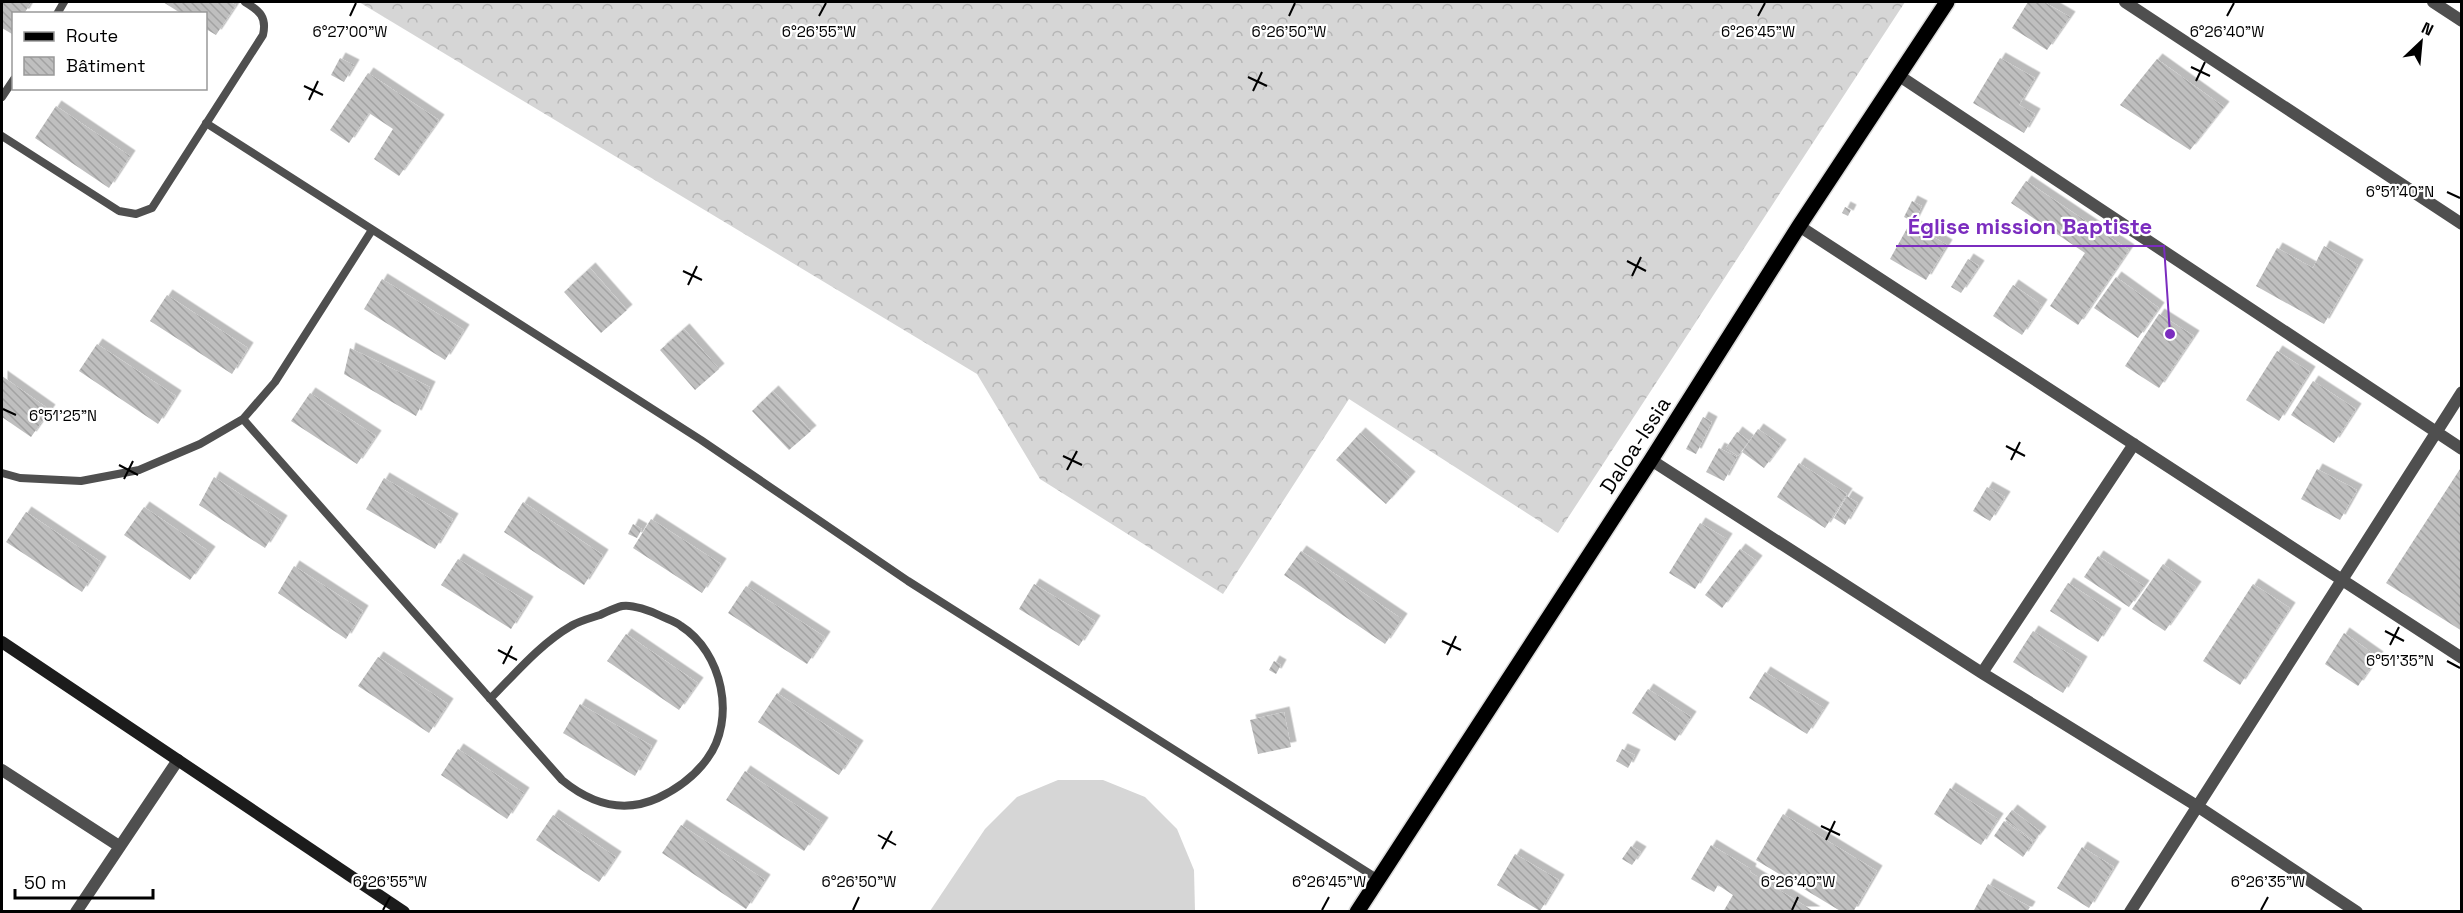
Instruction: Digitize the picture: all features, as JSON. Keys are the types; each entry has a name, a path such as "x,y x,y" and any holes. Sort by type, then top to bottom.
{"main road":[{"name":"Daloa-Issia","path":"1357,912 1651,460 1799,226 1947,2"}],"street":[{"path":"2125,2 2462,224"},
{"path":"2433,2 2462,21"},
{"path":"1898,75 2462,449"},
{"path":"1799,226 2462,658"},
{"path":"2130,912 2462,392"},
{"path":"1982,673 2134,444"},
{"path":"1651,460 1982,673 2197,806 2357,912"},
{"path":"2,642 405,912"},
{"path":"76,912 178,760"},
{"path":"2,770 119,846"}],"lane":[{"path":"2,136 119,211 136,214 152,208 263,35 266,23 260,11 246,2"},
{"path":"2,97 12,82"},
{"path":"206,123 701,440 918,587 1378,879"},
{"path":"2,473 20,478 81,481 139,470 200,444 243,419 275,382 372,230"},
{"path":"243,419 490,699 562,780 578,794 598,802 622,807 646,803 667,794 691,778 709,757 719,731 722,704 719,676 704,647 682,626 654,613 624,606 571,626 539,650 490,699"}],"green space":[{"path":"359,2 1905,2 1558,533 1349,399 1223,594 1040,479 977,374"},
{"path":"1058,780 1103,780 1145,797 1177,829 1194,870 1195,911 930,911 985,829 1017,797"}],"building":[{"path":"2,2 31,2 25,12 12,12 12,34 2,28"},
{"path":"163,2 230,2 236,5 216,35 207,30 207,12 179,12"},
{"path":"2028,2 2044,2 2070,17 2047,50 2012,28"},
{"path":"340,58 354,65 344,82 331,75"},
{"path":"2000,58 2035,78 2019,105 2035,114 2024,133 1973,103"},
{"path":"2157,59 2224,107 2190,150 2120,105"},
{"path":"368,73 439,120 399,176 374,159 393,129 369,113 349,143 330,130"},
{"path":"56,106 130,156 109,188 35,138"},
{"path":"2026,181 2129,250 2078,325 2050,306 2085,253 2011,203"},
{"path":"1912,201 1922,206 1914,222 1904,217"},
{"path":"1845,207 1851,210 1848,216 1842,213"},
{"path":"1910,223 1947,245 1926,280 1890,259"},
{"path":"2324,246 2358,265 2324,324 2256,286 2277,248 2313,268"},
{"path":"1968,259 1979,266 1961,293 1951,287"},
{"path":"590,268 627,310 601,333 564,292"},
{"path":"2116,277 2159,308 2138,338 2094,308"},
{"path":"382,279 464,330 445,360 364,309"},
{"path":"2013,285 2042,305 2022,335 1993,316"},
{"path":"167,295 248,348 232,374 150,321"},
{"path":"2159,314 2194,336 2159,388 2125,366"},
{"path":"684,329 719,369 695,390 660,350"},
{"path":"97,344 176,396 158,424 79,371"},
{"path":"350,348 430,387 416,416 344,374"},
{"path":"2277,351 2310,372 2279,421 2246,400"},
{"path":"2,376 50,410 31,437 2,417"},
{"path":"2313,381 2356,409 2334,443 2291,415"},
{"path":"773,391 811,431 789,450 752,411"},
{"path":"310,393 376,436 357,464 291,421"},
{"path":"1703,417 1712,422 1696,454 1686,449"},
{"path":"1758,429 1781,445 1764,468 1742,452"},
{"path":"1737,432 1749,441 1738,456 1726,448"},
{"path":"1360,433 1410,477 1386,504 1336,460"},
{"path":"1719,448 1737,457 1724,481 1706,472"},
{"path":"1799,463 1847,494 1825,528 1777,497"},
{"path":"2462,466 2462,631 2386,583"},
{"path":"2317,469 2357,490 2340,520 2301,499"},
{"path":"214,477 282,521 265,548 199,505"},
{"path":"384,478 453,519 435,549 366,509"},
{"path":"1987,487 2005,497 1990,521 1973,511"},
{"path":"1847,496 1858,503 1845,525 1834,518"},
{"path":"523,502 603,555 584,585 504,532"},
{"path":"144,507 210,552 190,580 124,535"},
{"path":"26,512 101,562 82,592 6,542"},
{"path":"651,519 721,564 702,593 633,548"},
{"path":"1700,523 1727,539 1695,589 1669,573"},
{"path":"633,524 642,529 637,538 628,534"},
{"path":"1740,549 1757,561 1722,608 1705,595"},
{"path":"1301,551 1402,619 1385,644 1284,575"},
{"path":"2098,556 2144,586 2129,607 2084,577"},
{"path":"458,559 528,602 511,629 441,585"},
{"path":"2163,564 2196,587 2165,631 2132,609"},
{"path":"294,566 363,611 346,639 278,593"},
{"path":"2068,583 2116,614 2098,642 2050,611"},
{"path":"1034,584 1095,621 1079,646 1019,609"},
{"path":"2253,584 2290,608 2240,685 2203,661"},
{"path":"746,586 825,637 807,664 728,613"},
{"path":"2033,631 2082,662 2063,693 2013,662"},
{"path":"2344,633 2378,657 2358,686 2325,664"},
{"path":"626,634 698,683 679,710 607,661"},
{"path":"378,657 448,704 429,733 358,686"},
{"path":"1274,661 1281,665 1276,674 1269,670"},
{"path":"1765,672 1824,708 1807,734 1749,698"},
{"path":"1648,689 1691,717 1675,741 1632,713"},
{"path":"777,693 858,746 839,775 758,722"},
{"path":"580,704 652,746 635,776 563,733"},
{"path":"1284,712 1291,747 1258,754 1250,720"},
{"path":"458,749 524,793 507,819 441,775"},
{"path":"1622,749 1635,755 1628,768 1616,761"},
{"path":"745,771 823,823 804,851 726,800"},
{"path":"1950,788 1998,819 1981,845 1934,814"},
{"path":"2012,810 2041,832 2034,841 2005,819"},
{"path":"1783,814 1877,871 1853,912 1842,912 1756,860"},
{"path":"553,815 616,857 599,882 536,840"},
{"path":"2004,821 2033,842 2023,857 1994,836"},
{"path":"681,825 765,880 746,909 662,853"},
{"path":"1711,845 1815,912 1723,912 1733,895 1718,885 1714,892 1691,879"},
{"path":"1631,846 1641,852 1632,865 1622,859"},
{"path":"2082,847 2114,867 2089,908 2057,888"},
{"path":"1515,854 1559,880 1540,911 1497,885"},
{"path":"1988,884 2030,907 2027,912 1973,912"}],"place":[{"name":"Église mission Baptiste","path":"2170,334"}]}
